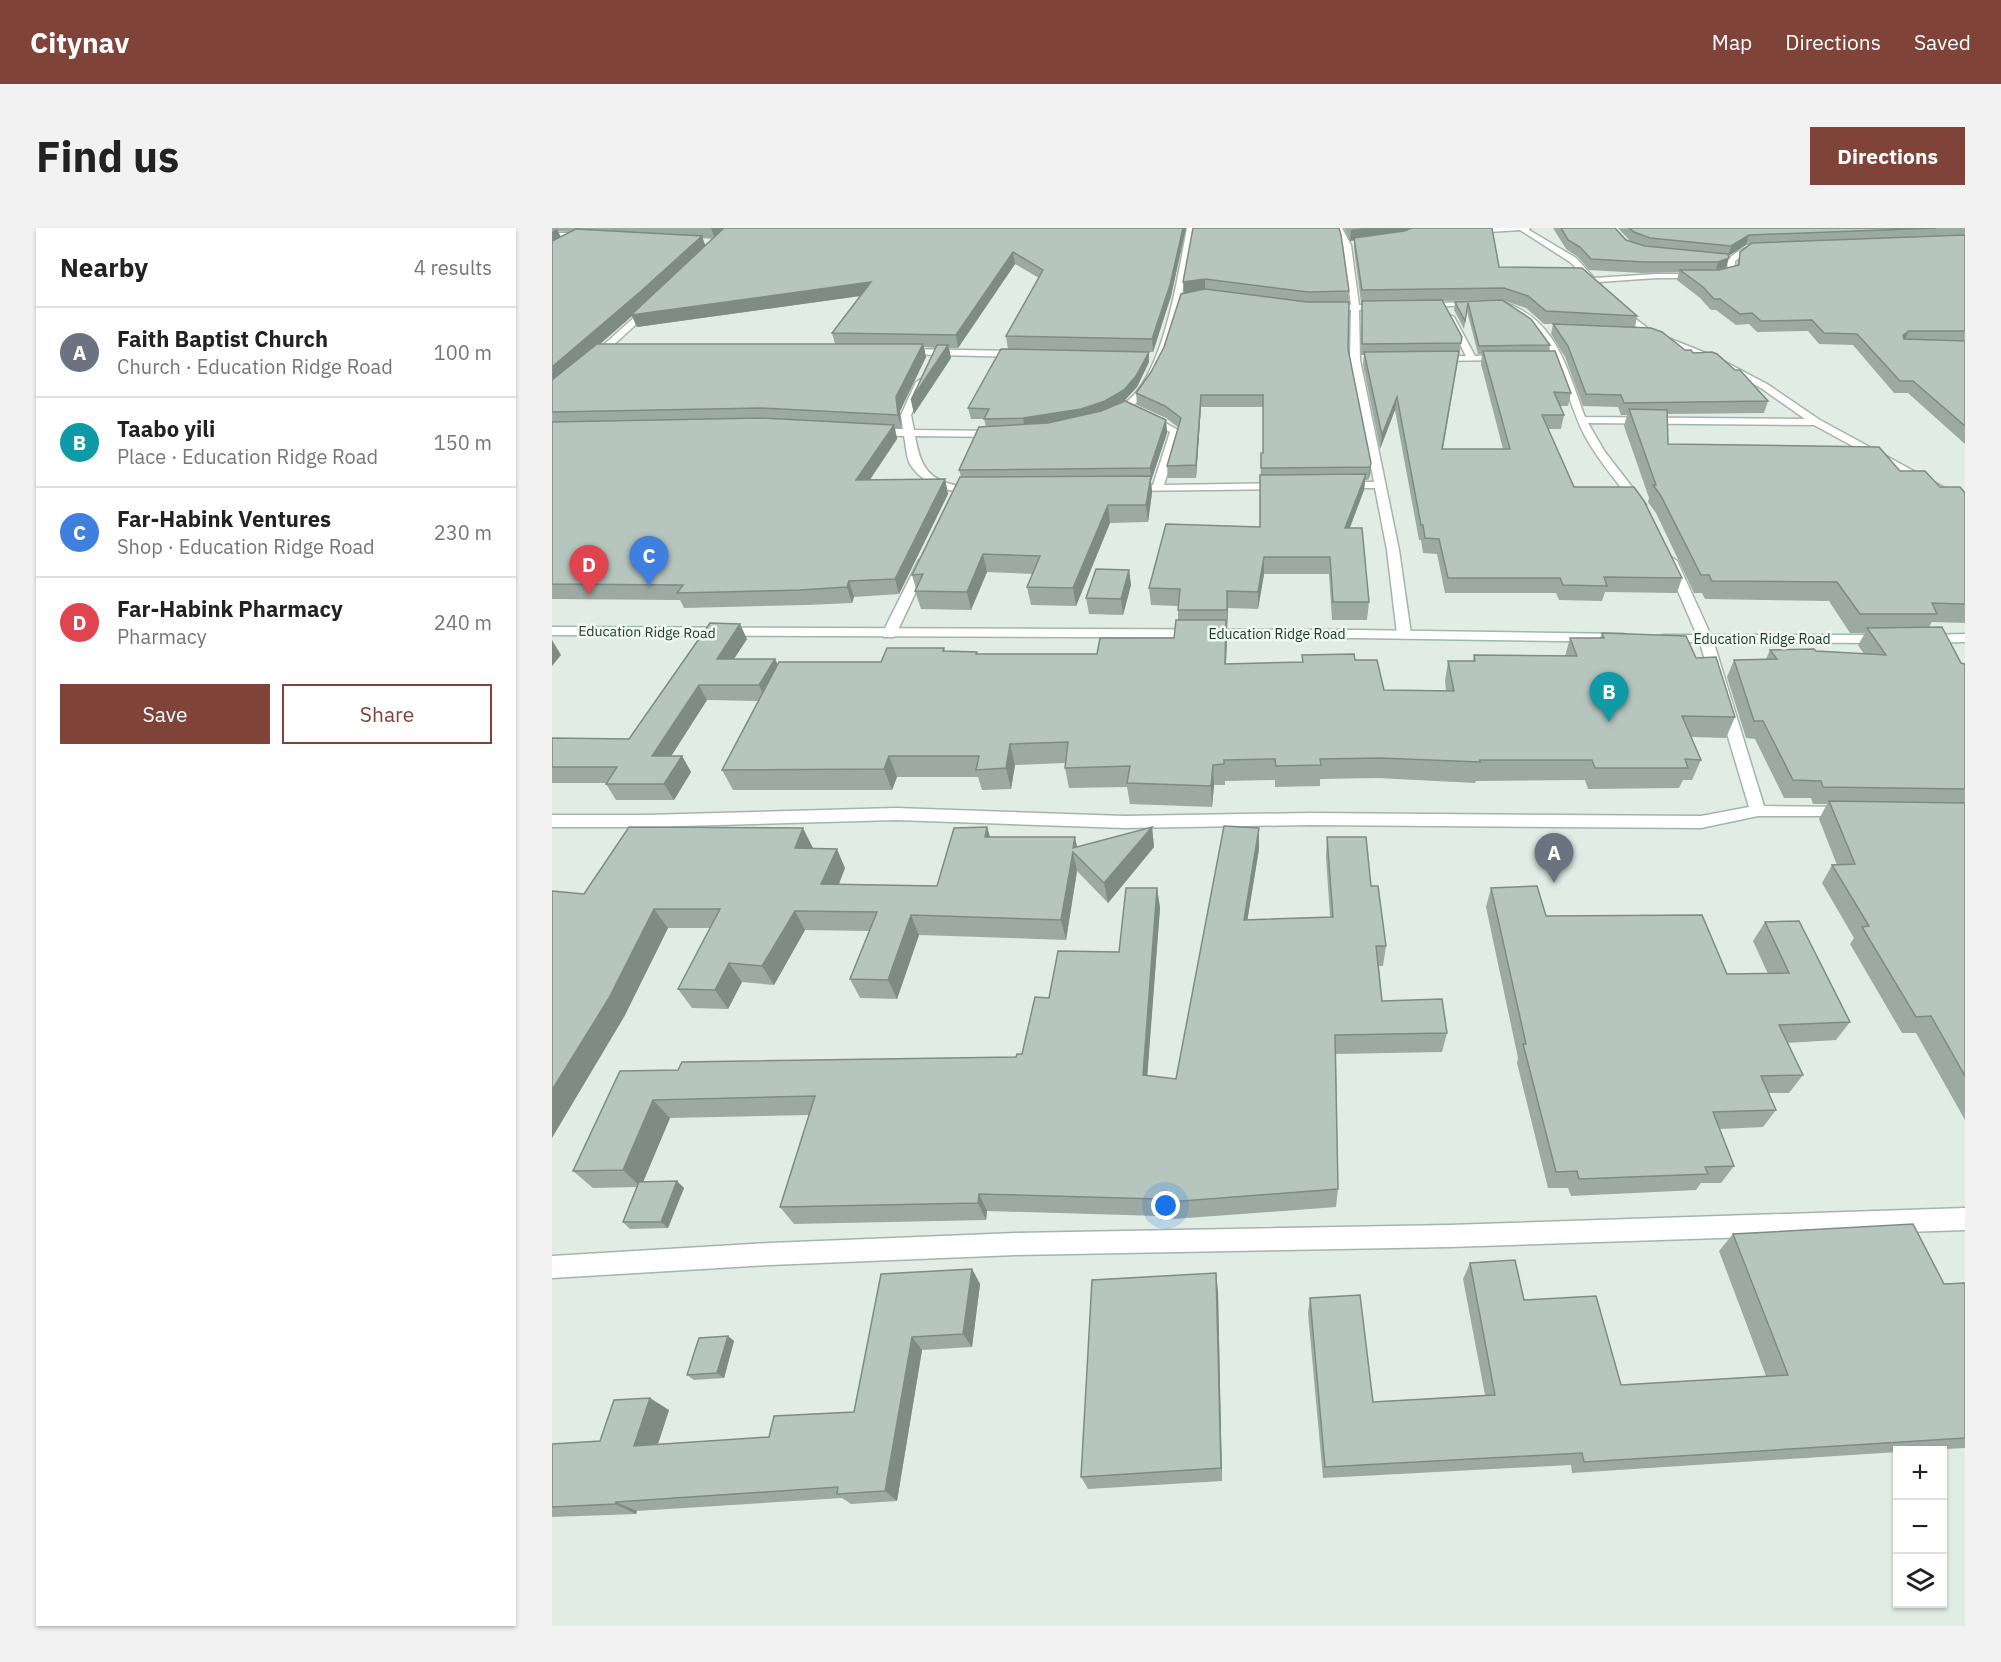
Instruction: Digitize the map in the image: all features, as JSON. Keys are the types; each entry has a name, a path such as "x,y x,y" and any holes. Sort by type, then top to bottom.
{"street":[{"path":"1100,420 1126,408 1140,394 1159,357 1175,301 1184,287 1190,228"},
{"path":"1339,228 1351,244 1355,360 1393,550 1404,634"},
{"path":"1450,228 1474,231 1527,228"},
{"path":"1521,228 1574,260 1608,298 1650,334"},
{"path":"552,235 581,235 593,232"},
{"path":"562,246 581,235"},
{"path":"1720,259 1731,260 1746,249 1776,248"},
{"path":"1593,280 1657,276 1716,276 1732,271 1731,260"},
{"path":"1175,301 1185,299"},
{"path":"585,366 658,300"},
{"path":"1444,304 1472,358"},
{"path":"1316,308 1444,304 1502,304 1514,307 1549,329 1553,358 1581,420 1591,438 1647,514"},
{"path":"1638,333 1650,334 1713,359 1764,386 1816,423 1965,504"},
{"path":"601,352 613,352"},
{"path":"891,352 1030,354"},
{"path":"931,363 936,353"},
{"path":"1147,357 1159,357"},
{"path":"1425,359 1515,358"},
{"path":"1355,360 1367,360"},
{"path":"926,373 906,415 914,462 924,474 955,494 992,489"},
{"path":"1126,408 1161,422 1174,431 1156,489"},
{"path":"1581,420 1816,423"},
{"path":"867,431 910,434 1007,433"},
{"path":"1113,489 1299,485"},
{"path":"1322,485 1380,485"},
{"path":"1664,545 1706,640 1758,811"},
{"path":"890,634 928,551"},
{"name":"Education Ridge Road","path":"552,631 890,634 1404,634 1706,640 1965,638"},
{"path":"552,821 646,821 896,813 1125,822 1310,819 1701,822 1758,811 1862,812"},
{"path":"552,1268 770,1254 1016,1244 1437,1236 1965,1219"}],"building":[{"path":"724,228 1183,228 1170,285 1152,339 1006,336 1043,270 1013,252 956,335 832,333 871,282 631,315"},
{"path":"1193,228 1339,228 1349,291 1308,292 1205,279 1183,282"},
{"path":"1412,228 1492,228 1499,267 1582,268 1637,316 1546,311 1528,296 1504,288 1362,290 1354,238"},
{"path":"1561,228 1615,228 1626,240 1645,246 1728,254 1729,258 1718,262 1591,259 1580,247 1568,240"},
{"path":"1629,228 1936,228 1749,235 1731,246 1650,238"},
{"path":"576,229 702,236 552,367 552,241"},
{"path":"1965,235 1965,331 1909,331 1903,335 1904,339 1965,341 1965,426 1913,381 1900,381 1857,334 1824,333 1812,320 1761,321 1752,313 1740,314 1720,299 1714,299 1703,287 1680,270 1719,270 1739,265 1740,252 1752,243"},
{"path":"1205,289 1307,302 1349,302 1348,349 1370,467 1261,468 1263,395 1201,395 1196,465 1167,466 1181,418 1165,406 1136,393 1151,372 1164,347 1181,294"},
{"path":"1442,300 1462,337 1461,343 1362,344 1362,301"},
{"path":"1502,300 1531,319 1550,345 1479,346 1468,303 1465,321 1455,302"},
{"path":"1553,324 1651,328 1662,332 1685,350 1691,350 1693,353 1717,354 1735,370 1740,370 1768,401 1624,403 1621,395 1586,394 1568,346"},
{"path":"597,344 923,344 896,397 898,415 761,408 552,412 552,380"},
{"path":"937,345 948,345 911,400"},
{"path":"1001,349 1149,352 1136,376 1124,390 1105,401 1081,409 1023,418 984,419 989,409 968,408"},
{"path":"1459,351 1442,449 1510,449 1483,351 1555,351 1571,393 1554,392 1564,415 1542,415 1574,487 1634,487 1644,501 1682,578 1604,577 1607,586 1563,585 1560,578 1448,578 1439,539 1425,538 1423,525 1421,525 1397,397 1382,435 1364,352"},
{"path":"1125,401 1166,420 1150,468 959,470 979,427 1048,423 1101,411"},
{"path":"1629,409 1667,410 1668,444 1879,447 1900,471 1925,471 1940,487 1960,487 1965,493 1965,604 1932,603 1937,614 1860,614 1837,582 1712,581 1709,575 1701,575 1661,496 1653,485 1656,485"},
{"path":"761,418 894,425 856,480 945,479 895,579 849,581 847,587 677,593 683,585 552,584 552,422"},
{"path":"1366,474 1345,528 1362,528 1369,602 1333,602 1330,557 1264,557 1258,592 1227,591 1227,610 1178,610 1180,589 1149,588 1166,524 1260,527 1260,475"},
{"path":"1151,476 1146,505 1108,505 1073,588 1027,587 1040,556 983,554 967,592 915,591 923,574 912,575 960,477"},
{"path":"1096,569 1129,570 1121,599 1086,598"},
{"path":"1176,620 1226,620 1225,664 1303,662 1302,655 1354,654 1355,660 1377,660 1384,690 1454,691 1448,661 1475,661 1474,655 1577,656 1570,638 1604,638 1602,633 1686,636 1696,658 1716,657 1735,717 1682,716 1701,760 1685,759 1688,768 1595,768 1592,760 1480,760 1480,762 1380,758 1320,759 1321,765 1276,766 1275,759 1224,760 1224,764 1213,765 1211,786 1127,783 1130,766 1065,768 1068,742 1010,744 1006,768 976,770 979,756 889,756 884,769 722,770 779,662 881,662 887,648 944,648 943,651 977,652 976,654 1097,654 1100,638 1174,638"},
{"path":"710,623 740,624 717,659 775,659 759,685 699,685 652,756 682,756 664,784 606,784 617,767 552,767 552,738 629,739"},
{"path":"1942,627 1961,663 1965,664 1965,789 1823,787 1821,781 1793,780 1763,721 1754,721 1734,660 1777,659 1770,650 1814,649 1816,651 1886,655 1867,628"},
{"path":"1829,801 1965,803 1965,1076 1931,1016 1916,1017 1862,927 1869,926 1832,865 1855,864"},
{"path":"1224,826 1259,828 1244,920 1333,917 1327,837 1366,837 1371,886 1378,886 1386,946 1376,946 1382,1001 1442,999 1447,1033 1335,1035 1338,1189 1157,1203 1158,1199 979,1194 978,1203 780,1207 815,1096 653,1100 623,1170 573,1171 620,1071 678,1070 682,1062 1016,1057 1017,1054 1022,1054 1035,997 1049,998 1058,951 1119,952 1126,888 1157,888 1143,1075 1176,1079"},
{"path":"629,827 803,828 795,848 837,849 821,884 937,886 954,828 987,827 985,837 1075,837 1073,848 1152,827 1104,883 1073,852 1061,920 911,915 888,980 850,979 877,912 795,911 762,966 729,963 715,990 678,989 720,909 654,909 609,998 552,1090 552,891 584,894"},
{"path":"1537,886 1546,916 1702,915 1727,974 1789,973 1765,922 1799,921 1850,1022 1779,1025 1803,1075 1761,1076 1776,1110 1713,1112 1734,1166 1705,1167 1708,1174 1579,1179 1577,1171 1556,1172 1523,1044 1526,1044 1491,888"},
{"path":"677,1181 661,1222 623,1222 639,1182"},
{"path":"1913,1224 1944,1284 1965,1283 1965,1438 1584,1462 1582,1453 1325,1467 1310,1298 1360,1295 1373,1402 1495,1395 1470,1263 1515,1260 1524,1300 1596,1296 1621,1385 1788,1375 1733,1234"},
{"path":"972,1269 963,1334 912,1337 885,1491 837,1494 838,1487 552,1507 552,1444 600,1441 614,1400 650,1398 634,1446 769,1437 774,1416 854,1412 881,1274"},
{"path":"1216,1273 1221,1468 1081,1477 1092,1280"},
{"path":"728,1336 717,1373 687,1375 699,1338"}],"place":[{"name":"Far-Habink Ventures","path":"649,586"},
{"name":"Far-Habink Pharmacy","path":"589,595"},
{"name":"Taabo yili","path":"1609,722"},
{"name":"Faith Baptist Church","path":"1554,883"}]}
